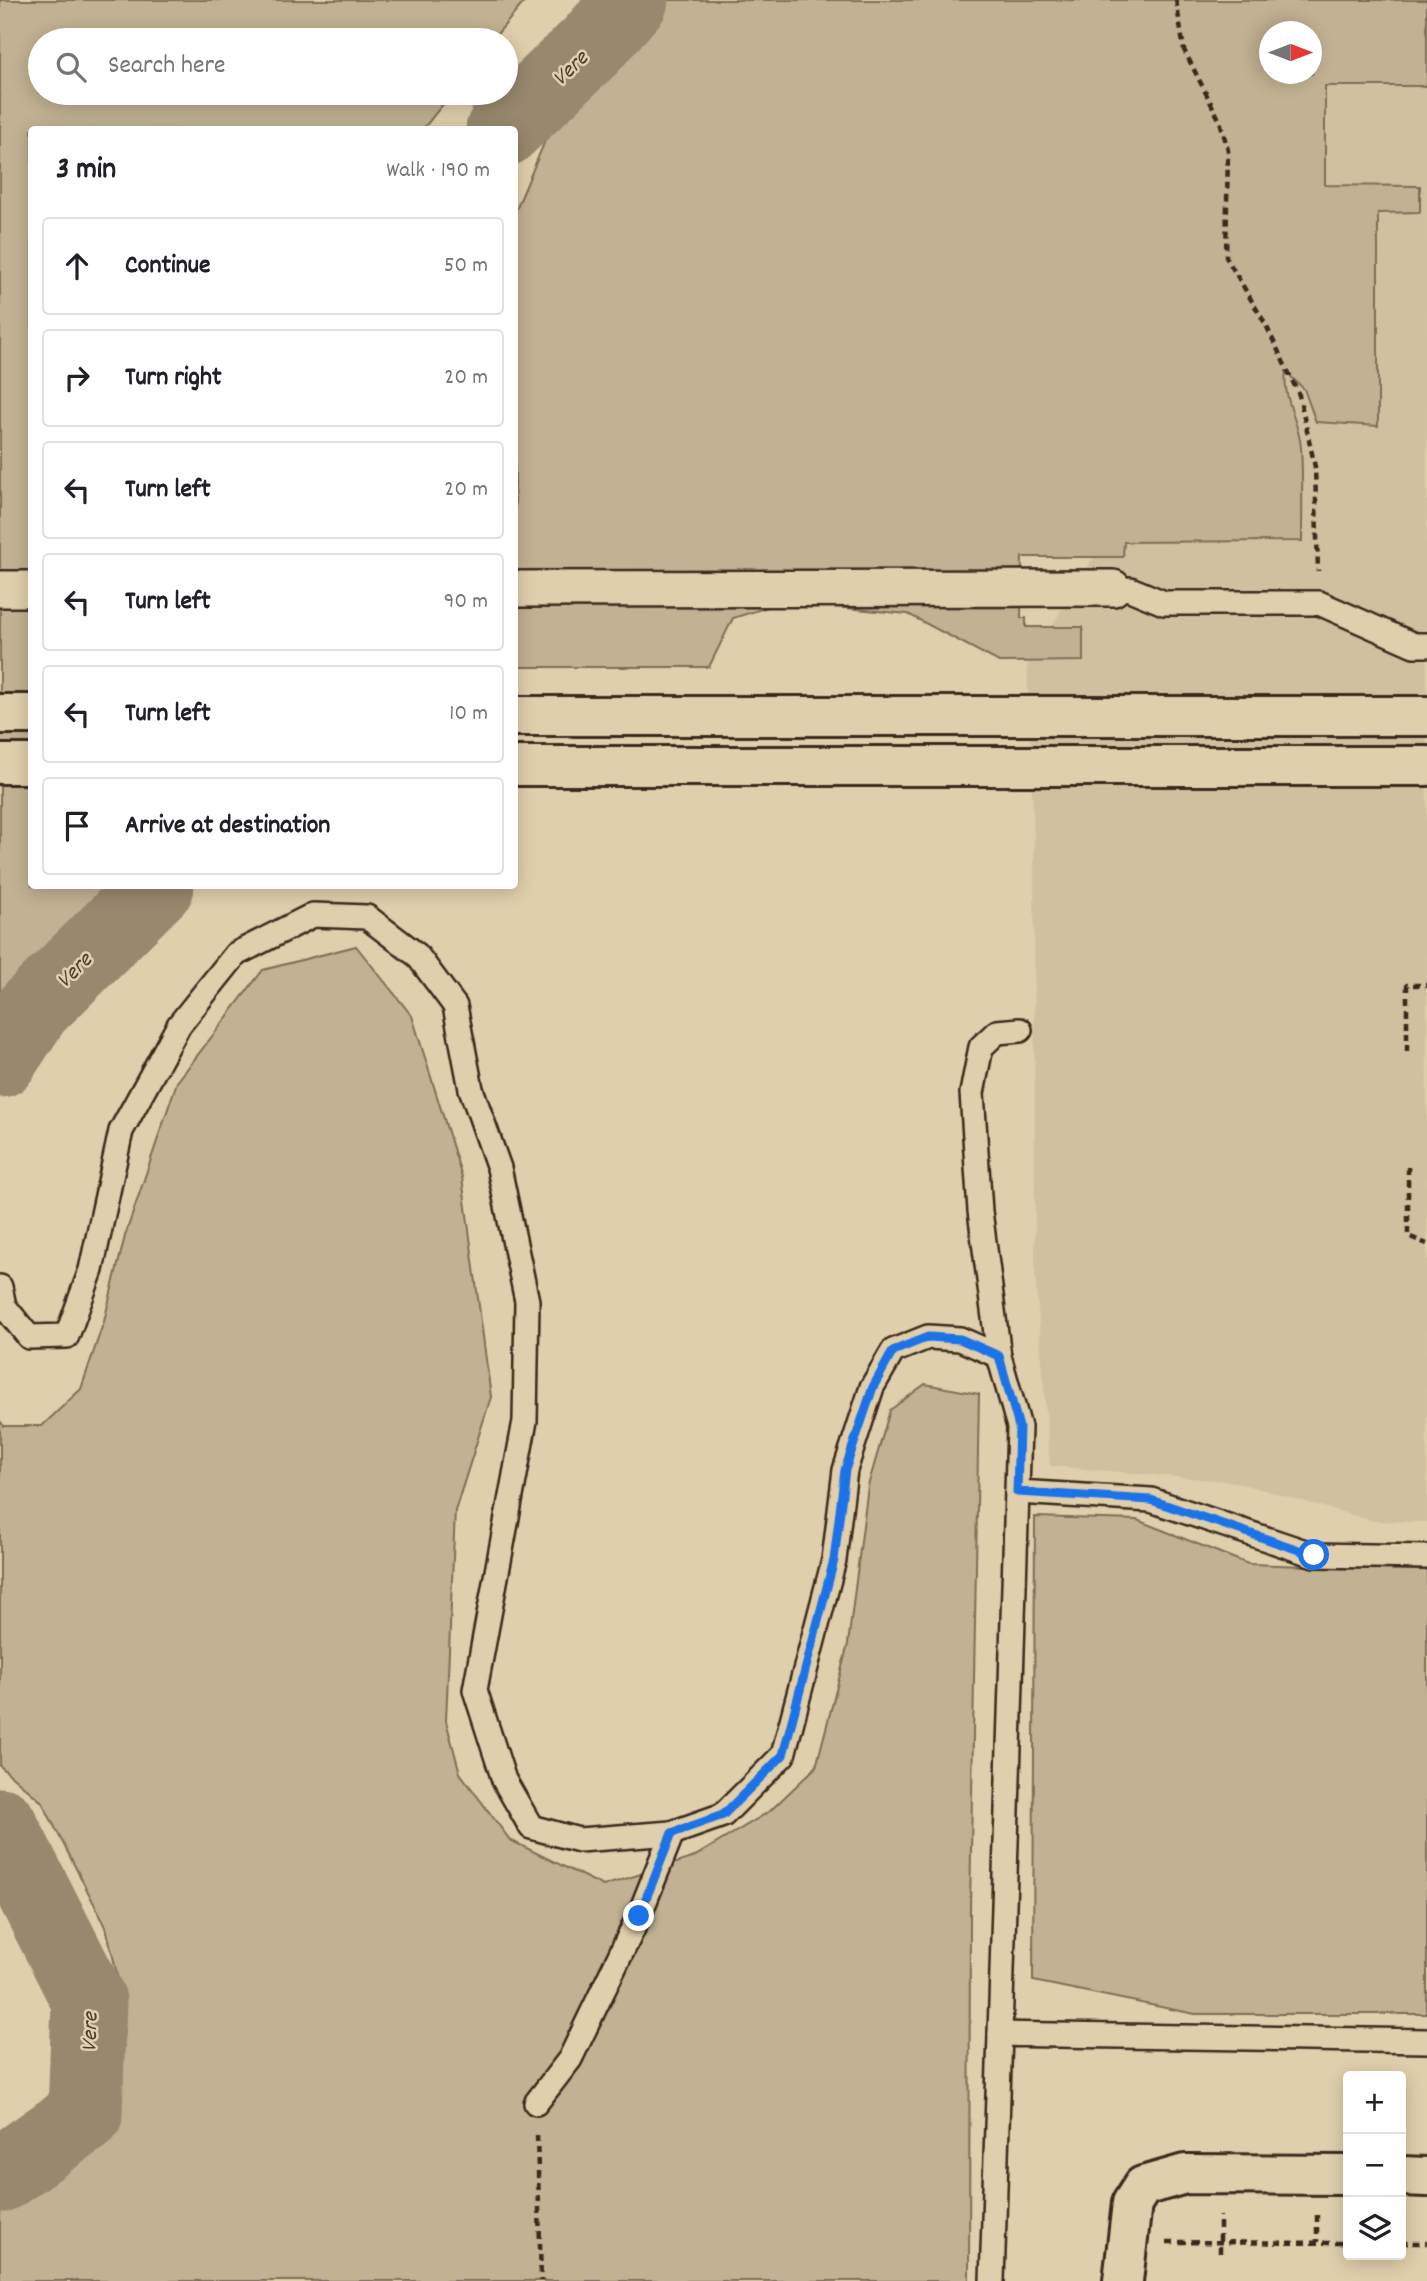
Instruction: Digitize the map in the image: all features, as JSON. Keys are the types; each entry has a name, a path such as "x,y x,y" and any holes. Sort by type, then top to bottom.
{"main road":[{"path":"0,714 28,714"},
{"path":"518,716 1427,716"},
{"path":"0,764 28,764"},
{"path":"518,766 1427,766"},
{"path":"1123,2281 1132,2203 1143,2186 1185,2174 1343,2175"},
{"path":"1406,2176 1427,2177"}],"street":[{"path":"518,589 1121,588"},
{"path":"0,589 28,589"}],"lane":[{"path":"1121,588 1164,603 1319,603 1414,645 1427,645"},
{"path":"0,1287 4,1306 29,1337 67,1336 92,1270 121,1131 179,1025 236,954 313,915 367,917 416,955 455,1006 471,1089 499,1168 527,1300 525,1421 475,1690 504,1780 531,1827 579,1840 672,1833 723,1815 783,1755 834,1560 845,1470 873,1387 893,1351 928,1337 960,1339 999,1356"},
{"path":"992,2281 1019,1427 999,1356 980,1211 972,1093 981,1047 997,1032 1020,1030"},
{"path":"1017,1492 1151,1500 1314,1555 1427,1557"},
{"path":"536,2103 570,2059 639,1916 672,1833"},
{"path":"1000,2034 1427,2041"}],"path":[{"path":"1176,0 1184,50 1220,121 1228,150 1226,257 1266,325 1299,395 1315,467 1317,546"},
{"path":"1408,1051 1407,985 1427,985"},
{"path":"1408,1167 1408,1236 1427,1244"},
{"path":"536,2103 541,2281"},
{"path":"1160,2242 1343,2243"},
{"path":"1406,2243 1427,2243"}],"shaded area":[{"path":"0,0 526,0 502,28 28,28 28,105 442,105 425,126 28,126 28,889 111,889 0,1030"},
{"path":"656,0 1427,0 1427,86 1325,86 1325,185 1420,186 1420,212 1378,213 1378,426 1316,422 1304,389 1286,372 1286,391 1301,447 1302,541 1124,542 1123,557 1022,557 1021,618 1026,618 1026,627 1083,627 1083,661 999,662 908,614 784,602 733,618 709,667 518,667 518,205 558,110"},
{"path":"1214,0 1427,0 1427,1522 1373,1521 1235,1482 1050,1466 1035,1273 1034,839 1027,667 1111,528"},
{"path":"356,946 412,1016 462,1177 491,1397 455,1511 446,1721 460,1773 510,1840 603,1886 692,1858 770,1811 816,1767 848,1644 868,1486 890,1410 925,1384 979,1394 970,1909 969,2281 0,2281 0,2191 93,2138 121,1991 106,1927 42,1802 0,1766 0,1421 4,1426 42,1426 81,1389 104,1321 125,1236 177,1082 263,970"},
{"path":"1035,1517 1137,1520 1248,1564 1427,1570 1427,2014 1195,2014 1033,1981"}],"waterway":[{"name":"Vere","path":"507,126 591,46 631,0"},
{"name":"Vere","path":"0,1060 34,1008 154,889"},
{"name":"Vere","path":"0,1825 89,2001 85,2115 0,2175"}],"route":[{"path":"639,1916 672,1833 723,1815 783,1755 834,1560 845,1470 873,1387 893,1351 928,1337 960,1339 999,1356 1019,1427 1017,1492 1151,1500 1314,1555"}]}
